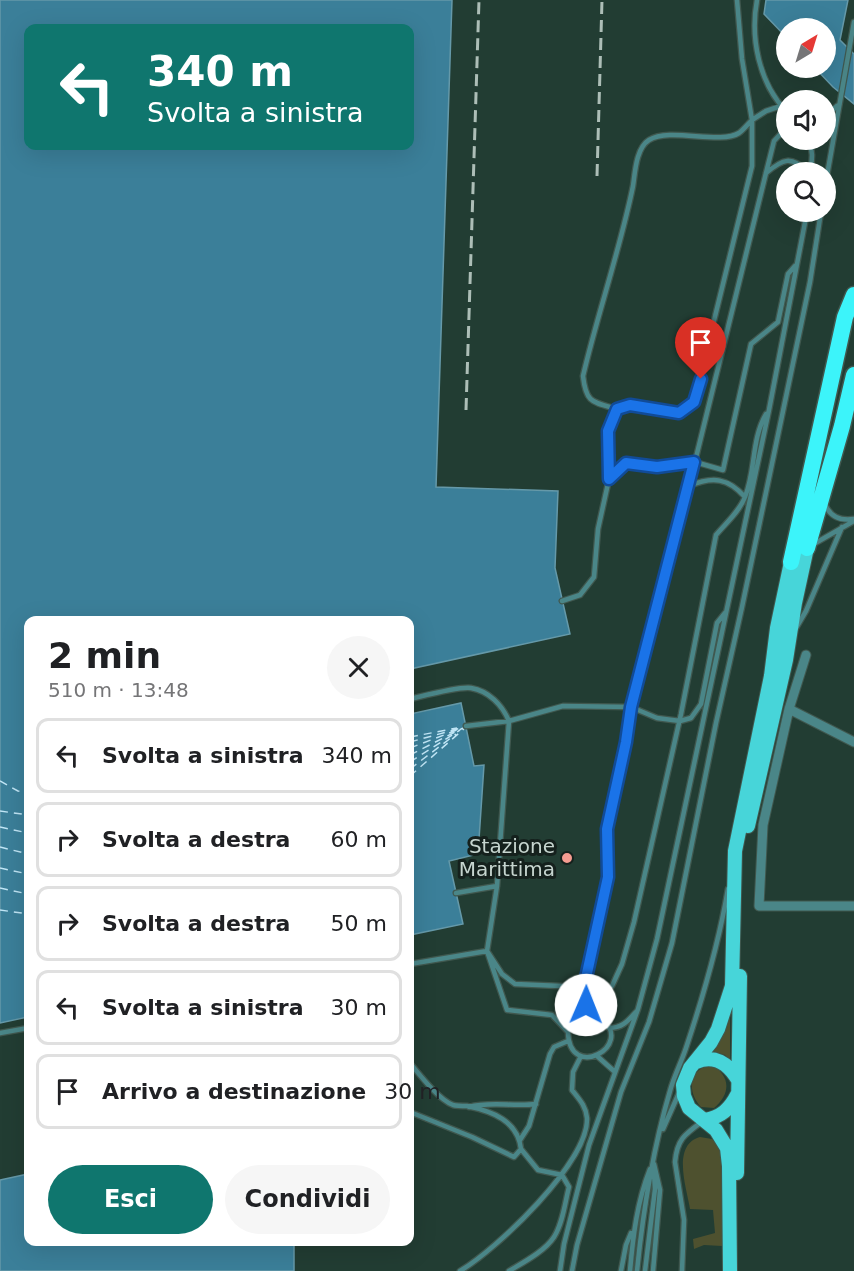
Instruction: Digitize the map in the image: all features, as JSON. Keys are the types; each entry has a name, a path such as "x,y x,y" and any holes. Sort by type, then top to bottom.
{"highway":[{"path":"791,562 845,317 854,295"},
{"path":"807,548 854,375"}],"main road":[{"path":"738,1271 738,1086 742,860 807,548"},
{"path":"730,1271 727,1148 705,1120 689,1108 684,1096 683,1085 686,1075 718,1029 732,986 735,851 771,676 777,628 791,562"},
{"path":"696,1062 704,1058 722,1062 729,1067 738,1086 730,1107 722,1114 705,1120"}],"street":[{"path":"806,655 789,709 763,825 759,906 854,906"},
{"path":"789,709 854,742"}],"lane":[{"path":"738,0 742,59 752,120 752,166 694,402 679,413 630,405 617,409 598,404 585,393 583,376 631,196 639,155 645,143 650,139 678,135 723,138 738,134 752,120 776,108"},
{"path":"757,0 754,31 757,51 766,80 776,97"},
{"path":"829,162 854,22"},
{"path":"836,107 839,104"},
{"path":"589,1015 584,987 608,877 607,829 626,742 631,707 776,139"},
{"path":"766,173 776,165"},
{"path":"560,1271 564,1244 589,1145 638,1009 673,866 769,410 805,222"},
{"path":"572,1271 577,1245 621,1092 649,1022 672,943 716,723 810,282 819,222"},
{"path":"609,479 626,463 657,467 694,462 723,470 751,344 778,322 788,274 797,264"},
{"path":"562,601 580,595 594,577 598,529 609,479 608,431 617,409"},
{"path":"487,951 502,974 515,984 584,987 604,992 612,986 622,964 634,922 680,721 716,535 736,512 745,496 759,426 769,410"},
{"path":"689,486 713,479 734,485 749,503"},
{"path":"822,494 827,509 835,516 844,520 854,520"},
{"path":"791,562 807,548 854,520"},
{"path":"789,641 806,611 842,527"},
{"path":"466,726 509,721 563,706 631,707 657,718 680,721 691,718 701,704 717,623 725,612"},
{"path":"414,698 470,687 488,695 502,705 509,721 497,886 487,951 507,1010 552,1015 568,1032"},
{"path":"637,1271 641,1228 670,1088 686,1049 718,936 735,851"},
{"path":"456,893 497,886"},
{"path":"414,963 487,951"},
{"path":"609,1028 618,1028 627,1022 638,1009"},
{"path":"589,1015 601,1018 609,1028 609,1045 597,1056 581,1056 573,1050 568,1041 568,1032 572,1023 580,1017 589,1015"},
{"path":"0,1033 24,1029"},
{"path":"520,1140 529,1126 550,1054 554,1047 568,1041"},
{"path":"460,1271 491,1249 526,1215 562,1175 578,1149 587,1121 586,1108 572,1090 573,1072 581,1056"},
{"path":"597,1056 615,1072"},
{"path":"414,1067 435,1091 453,1105 469,1107 507,1120 520,1140 521,1149 538,1170 562,1175 569,1187 554,1238 537,1253 509,1271"},
{"path":"658,1143 683,1085"},
{"path":"469,1107 480,1104 521,1106 536,1104"},
{"path":"414,1114 514,1157 521,1149"},
{"path":"682,1271 684,1220 675,1162 677,1147 684,1136 705,1120"},
{"path":"621,1271 626,1245 633,1228 644,1185 654,1161"},
{"path":"645,1271 655,1189 654,1161"},
{"path":"653,1271 660,1190 654,1161"},
{"path":"630,1271 633,1228"}],"green space":[{"path":"730,1011 730,1060 725,1055 712,1051 720,1040"},
{"path":"711,1065 718,1069 725,1079 726,1091 720,1103 714,1108 701,1107 693,1095 692,1082 698,1071"},
{"path":"700,1137 712,1139 720,1147 723,1170 722,1246 704,1245 694,1249 693,1239 715,1233 713,1210 690,1209 684,1180 683,1158 686,1149 691,1142"}],"water":[{"path":"0,0 452,0 436,487 558,491 555,568 570,634 414,668 414,616 24,616 24,1018 0,1023"},
{"path":"766,0 848,0 840,40 854,54 854,104 824,78 836,78 836,18 776,18 776,27 764,14"},
{"path":"461,703 474,766 484,765 478,854 449,861 463,924 414,934 414,713"},
{"path":"24,1175 24,1246 294,1246 294,1271 0,1271 0,1180"}],"ferry route":[{"path":"414,741 465,727"},
{"path":"414,772 466,727"},
{"path":"414,736 457,728"},
{"path":"414,753 463,728"},
{"path":"414,746 457,730"},
{"path":"414,759 460,730"},
{"path":"414,766 456,734"},
{"path":"0,781 18,791 24,792"},
{"path":"0,811 24,814"},
{"path":"0,827 24,832"},
{"path":"0,847 24,853"},
{"path":"0,868 24,873"},
{"path":"0,888 24,893"},
{"path":"0,910 24,913"}],"railway":[{"path":"466,410 479,0"},
{"path":"597,176 602,0"}],"place":[{"name":"Stazione Marittima","path":"567,858"}],"route":[{"path":"586,1005 584,987 608,877 607,829 626,742 631,707 694,462 657,467 626,463 609,479 608,431 617,409 630,405 679,413 694,402 701,379"}]}
